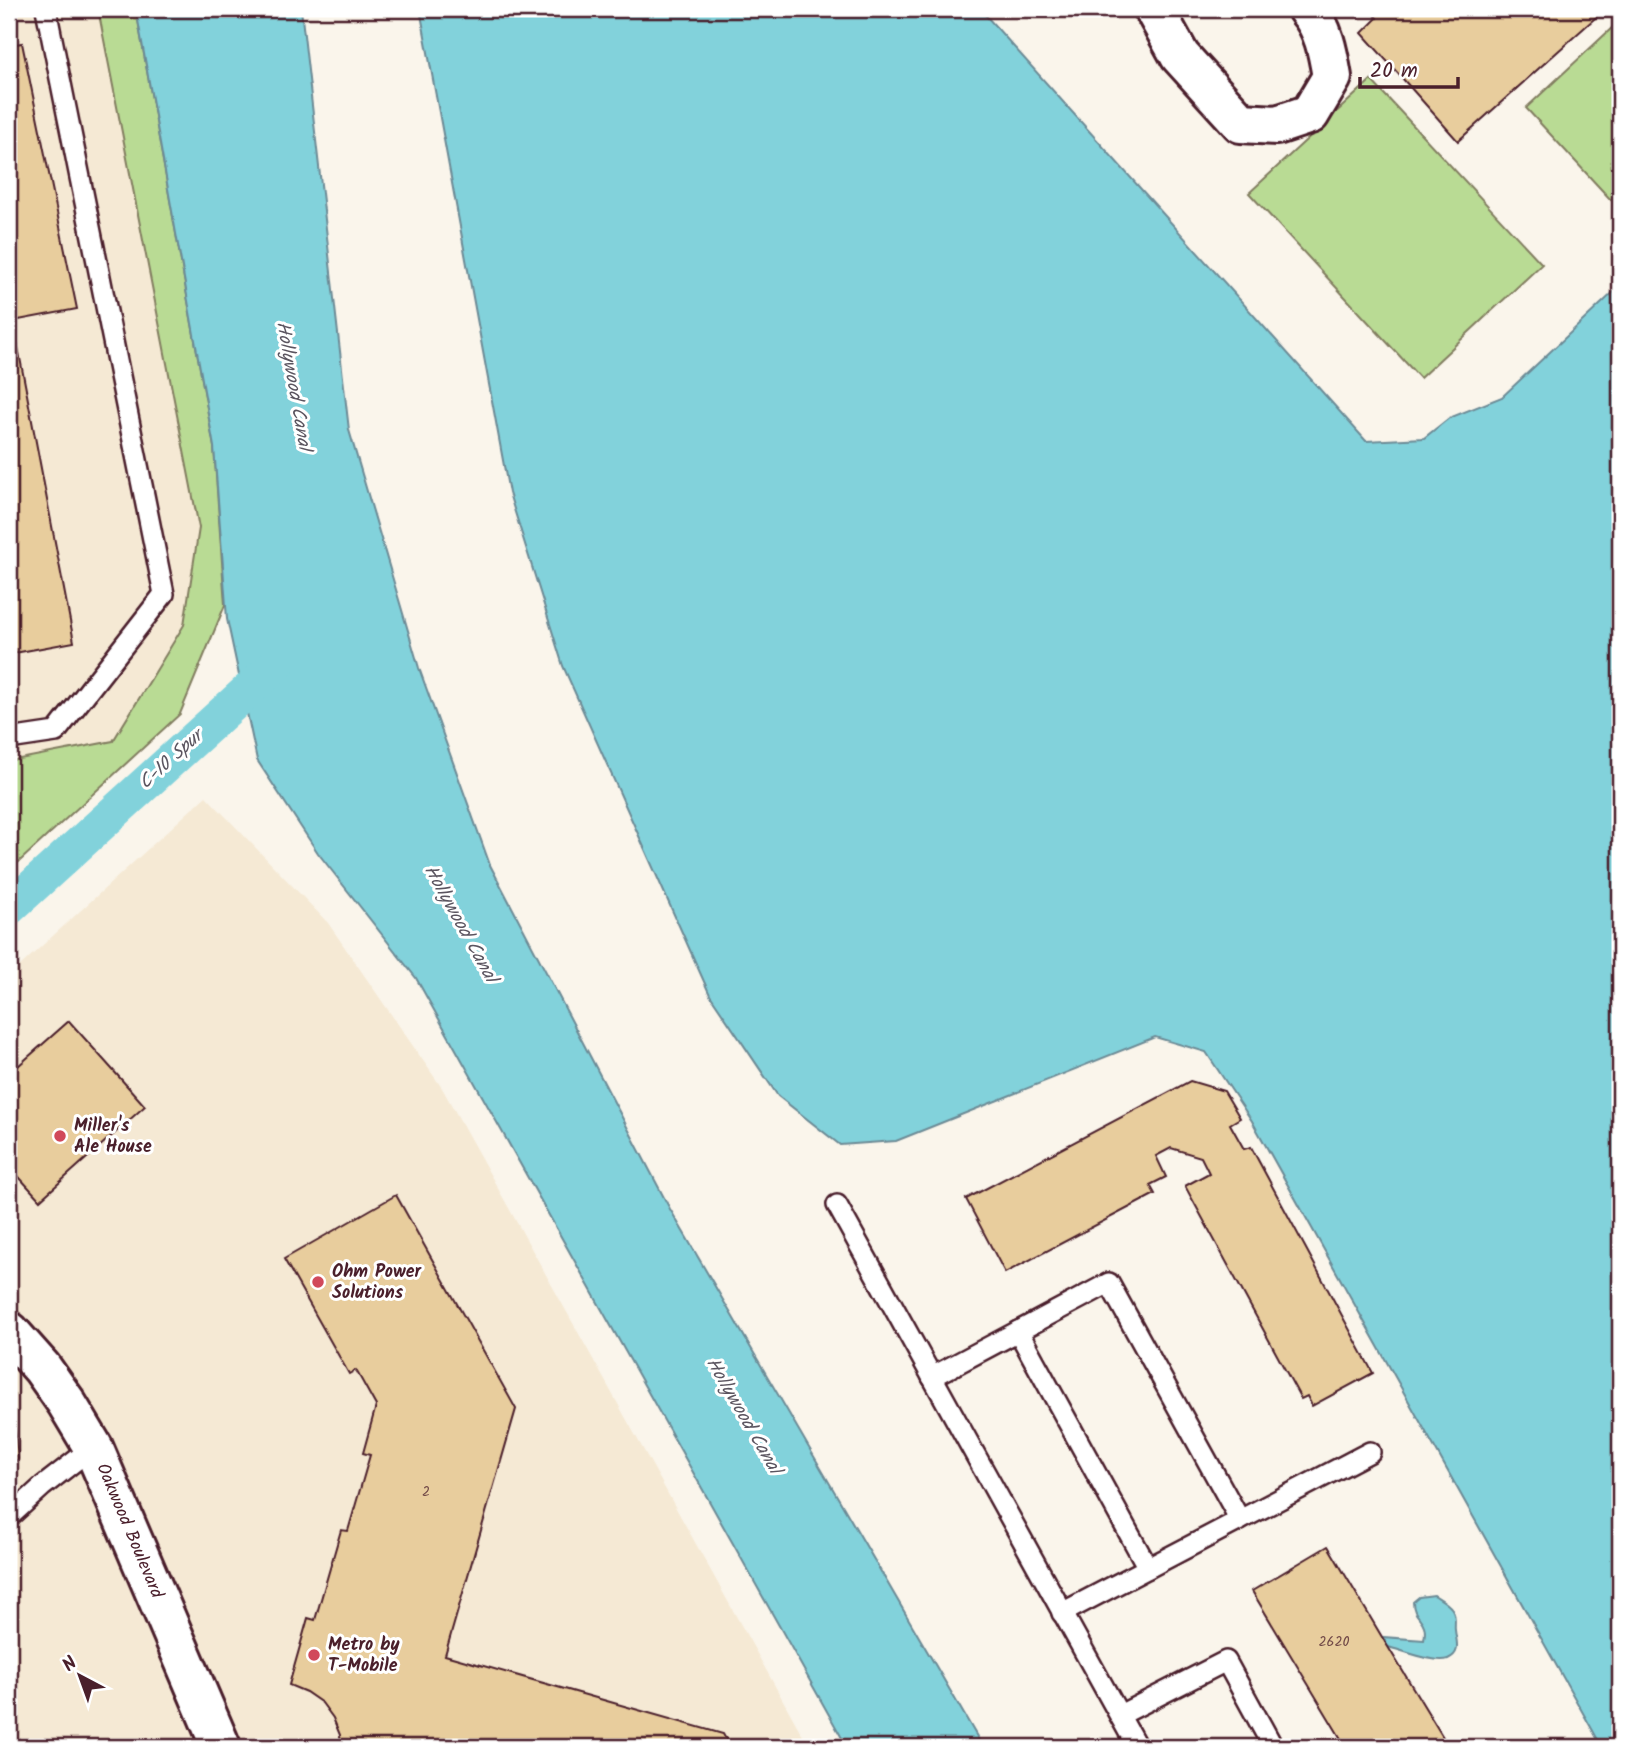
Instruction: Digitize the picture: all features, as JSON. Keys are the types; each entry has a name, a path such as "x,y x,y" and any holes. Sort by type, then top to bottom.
{"street":[{"path":"1154,9 1180,56 1241,123 1277,125 1310,114 1332,77 1326,42 1313,15 1307,9"},
{"name":"Oakwood Boulevard","path":"9,1331 42,1368 93,1447 222,1747"}],"lane":[{"path":"9,739 56,732 163,594 46,9"},
{"path":"837,1205 1137,1747"},
{"path":"932,1377 1109,1283 1240,1520"},
{"path":"1018,1331 1148,1568"},
{"path":"9,1517 93,1447"},
{"path":"1062,1613 1370,1452"},
{"path":"1120,1715 1226,1661 1273,1747"}],"shaded area":[{"path":"9,9 98,9 199,528 184,625 113,741 9,834"},
{"path":"206,796 328,923 442,1088 809,1747 9,1747 9,976"}],"green space":[{"path":"98,9 136,9 214,447 225,605 180,714 9,871 9,761 113,741 184,625 199,528"},
{"path":"1614,26 1620,33 1620,191 1611,200 1526,108"},
{"path":"1371,80 1542,264 1420,378 1249,193"}],"water":[{"name":"Hollywood Canal","path":"136,9 301,9 349,430 419,668 490,865 670,1209 983,1747 847,1747 416,978 318,853 257,760 227,619 214,447"},
{"path":"420,9 980,9 1366,441 1424,438 1449,418 1502,397 1620,286 1620,1747 1602,1747 1252,1121 1206,1052 1155,1037 896,1141 840,1145 778,1096 710,995 563,666 509,493"},
{"path":"1434,1595 1454,1612 1457,1646 1455,1653 1448,1659 1435,1660 1388,1647 1382,1637 1424,1640 1423,1623 1415,1612 1413,1602 1419,1597"}],"building":[{"path":"1369,9 1604,10 1458,141 1362,33 1377,18"},
{"path":"22,43 77,309 13,321 74,642 9,654 9,45"},
{"name":"Miller's Ale House","path":"69,1021 145,1106 40,1200 9,1166 9,1074"},
{"path":"1190,1081 1224,1091 1240,1118 1230,1124 1244,1149 1251,1147 1373,1373 1312,1406 1307,1396 1301,1399 1185,1186 1209,1173 1201,1157 1171,1148 1156,1156 1166,1177 1150,1185 1155,1194 1005,1273 966,1199"},
{"path":"396,1195 516,1409 445,1655 723,1734 730,1747 341,1747 340,1735 333,1718 322,1703 289,1685 308,1618 315,1620 341,1530 348,1531 370,1455 363,1453 376,1406 356,1370 349,1374 284,1259"},
{"path":"9,1404 13,1409 18,1459 9,1468"},
{"path":"1328,1546 1449,1747 1346,1747 1252,1591"}],"waterway":[{"name":"C-10 Spur","path":"9,908 278,663"}],"place":[{"name":"Miller's Ale House","path":"60,1136"},
{"name":"Ohm Power Solutions","path":"318,1282"},
{"name":"Metro by T-Mobile","path":"314,1655"}]}
